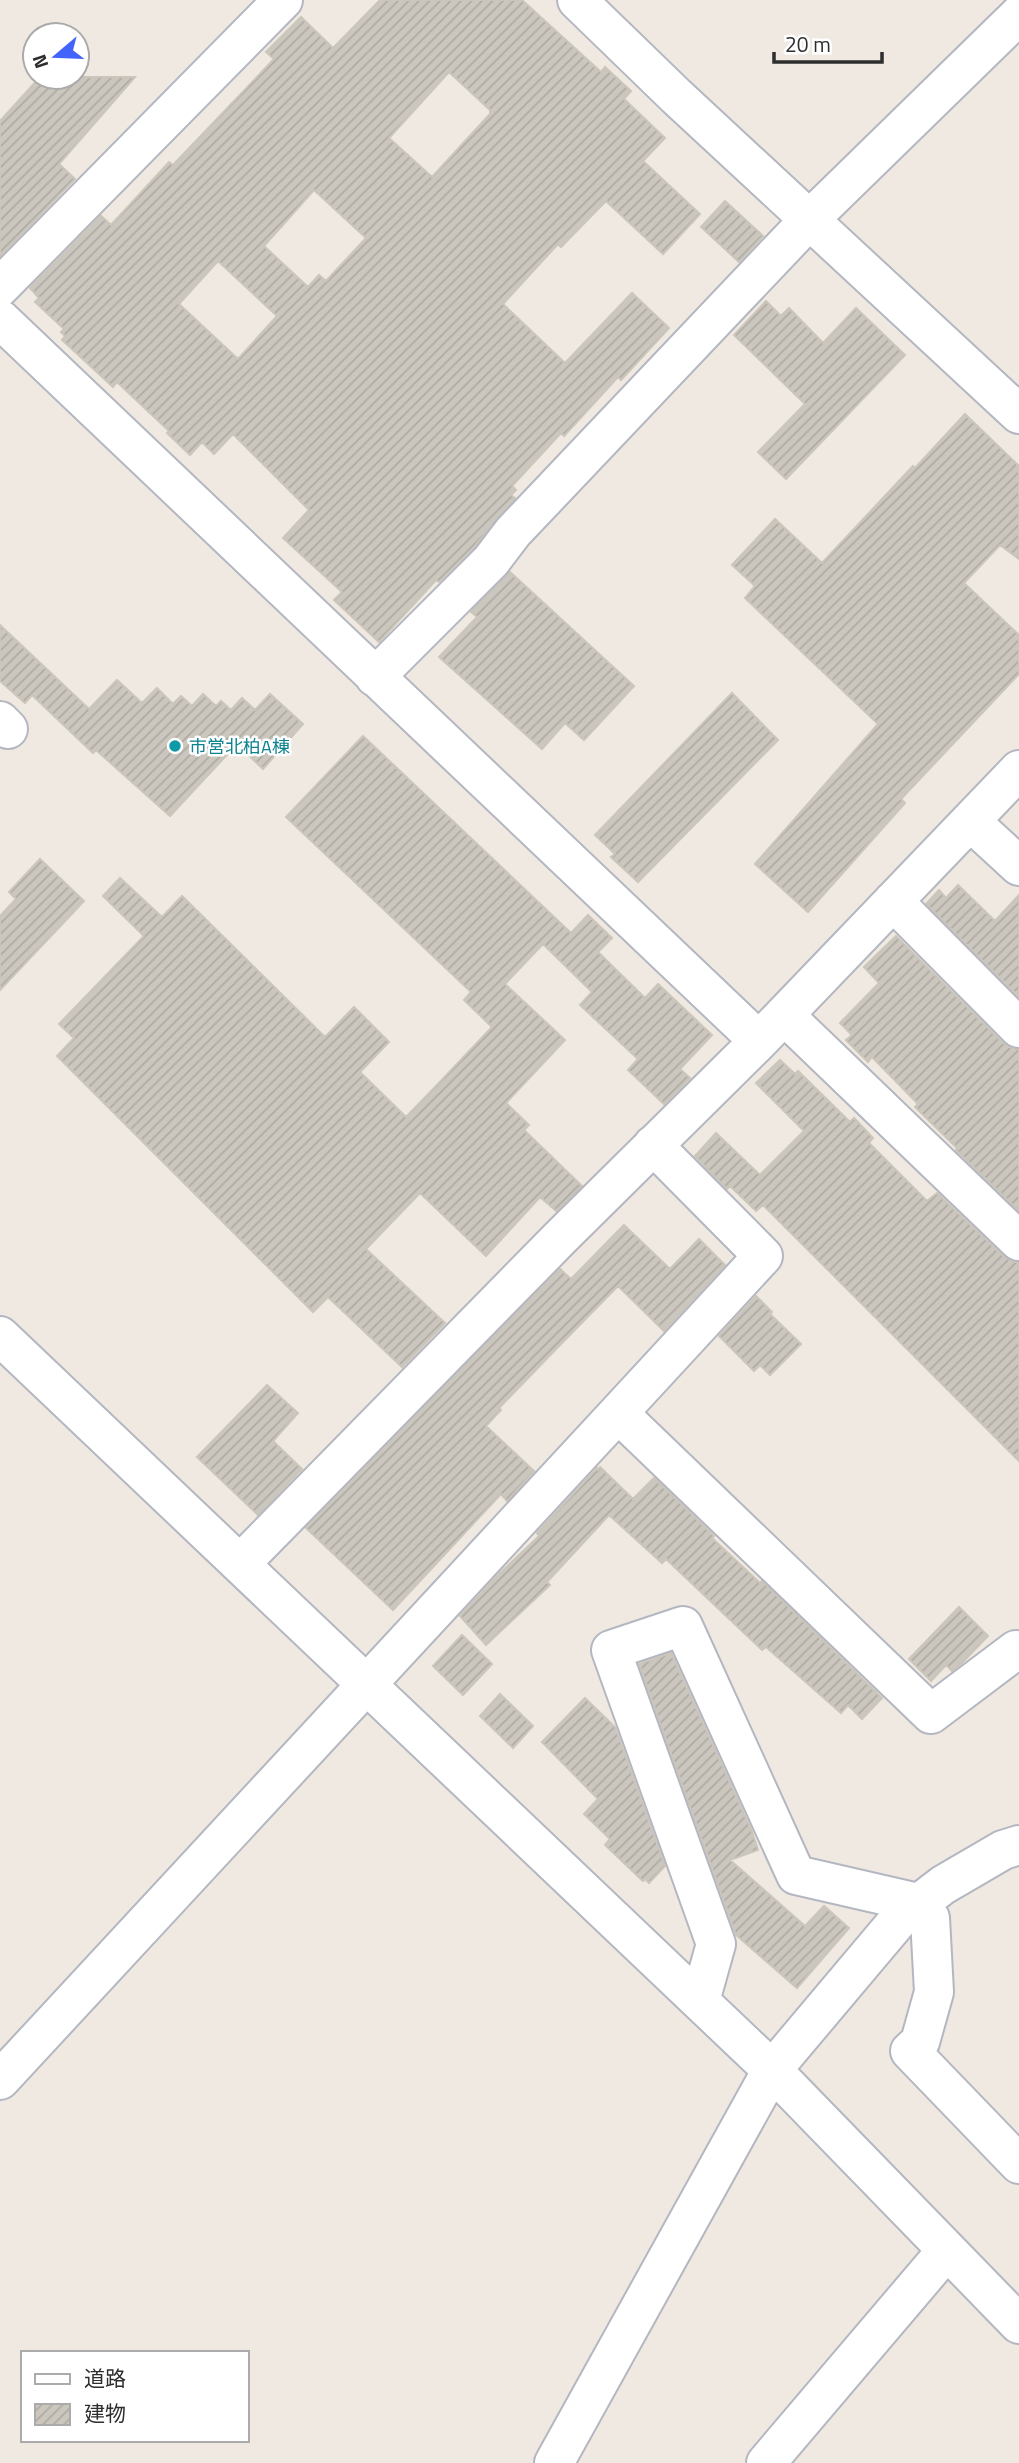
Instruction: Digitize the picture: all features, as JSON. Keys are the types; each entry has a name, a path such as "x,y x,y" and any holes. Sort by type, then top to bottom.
{"street":[{"path":"0,287 283,0"},
{"path":"577,0 676,96 1019,414"},
{"path":"375,677 491,561 513,532 810,219 1019,15"},
{"path":"0,319 375,677 772,1028 1019,1241"},
{"path":"240,1564 772,1028 1019,770"},
{"path":"970,821 1019,866"},
{"path":"893,901 1019,1028"},
{"path":"0,2080 762,1256 653,1145"},
{"path":"0,1336 772,2070 1019,2324"},
{"path":"618,1413 931,1714 1016,1650"},
{"path":"700,2001 716,1944 611,1650 683,1626 796,1875 918,1903 930,1918 934,1992 920,2042 911,2051 1019,2164"},
{"path":"554,2463 772,2070 900,1917 943,1885 1003,1850 1019,1845"},
{"path":"766,2463 947,2249"}],"building":[{"path":"380,0 522,0 601,72 605,67 631,91 624,99 665,138 643,161 700,214 663,254 606,201 561,247 558,244 503,304 565,363 632,293 669,328 621,380 618,377 564,436 561,433 512,486 516,490 511,495 515,498 474,547 439,582 436,580 379,642 334,600 342,592 283,538 309,510 233,434 214,454 202,442 190,455 167,433 169,431 117,382 113,387 62,340 65,336 61,332 64,329 35,302 39,298 30,288 101,216 111,225 169,162 173,165 274,59 266,52 301,17 333,48","holes":["449,72 490,110 490,114 432,177 389,138","314,190 366,238 326,281 319,275 308,287 264,246","218,261 277,316 238,359 179,304"]},
{"path":"91,77 135,77 59,164 75,179 0,256 0,121 27,91 91,91"},
{"path":"725,201 763,236 739,262 701,227"},
{"path":"766,301 781,316 789,308 823,343 856,308 905,355 786,479 758,452 805,404 734,335"},
{"path":"965,414 1019,466 1019,559 1000,545 964,583 1019,635 1019,674 901,799 905,803 808,912 755,864 878,724 745,598 755,586 732,565 775,519 822,563"},
{"path":"510,572 634,686 584,740 565,723 542,749 439,657 477,617 471,612"},
{"name":"市営北柏A棟","path":"0,625 89,709 117,680 142,703 157,688 173,704 181,696 192,706 203,694 216,706 221,701 231,710 242,698 255,710 270,694 303,724 263,769 237,744 170,816 96,750 93,753 32,695 25,703 0,681"},
{"path":"732,693 778,740 638,882 611,857 615,854 595,835"},
{"path":"363,736 571,933 588,915 612,938 598,952 645,998 658,984 712,1035 680,1069 690,1078 664,1104 628,1070 638,1059 580,1005 592,992 543,944 505,984 565,1040 506,1103 529,1125 524,1130 582,1186 556,1211 540,1197 486,1256 420,1193 366,1249 445,1323 402,1367 328,1297 313,1312 57,1056 74,1038 59,1024 144,936 103,896 120,878 162,917 182,896 325,1037 354,1007 389,1042 360,1072 406,1117 437,1085 492,1027 464,1000 471,992 286,817"},
{"path":"40,859 84,901 0,990 0,916 16,899 9,892"},
{"path":"958,885 995,921 1019,895 1019,997 926,904 939,890 946,898"},
{"path":"896,936 1003,1043 1013,1049 1019,1049 1019,1211 956,1150 957,1148 915,1107 918,1104 872,1057 868,1062 846,1040 852,1035 840,1023 879,983 864,967"},
{"path":"780,1060 795,1074 798,1071 850,1122 854,1118 873,1138 869,1143 927,1201 937,1193 1004,1257 1019,1262 1019,1461 763,1205 756,1211 730,1186 727,1189 695,1156 716,1133 760,1175 804,1131 756,1083"},
{"path":"624,1225 670,1269 699,1239 725,1265 664,1331 618,1286 499,1408 501,1410 486,1426 534,1471 507,1501 501,1494 393,1610 306,1528 560,1269 571,1279"},
{"path":"756,1296 801,1344 770,1375 760,1365 754,1371 719,1336"},
{"path":"267,1385 298,1413 273,1441 302,1469 258,1515 197,1457"},
{"path":"600,1467 633,1499 654,1478 714,1536 712,1538 760,1583 762,1581 882,1698 862,1719 848,1705 841,1713 766,1647 762,1650 666,1559 662,1563 609,1515 547,1582 550,1585 486,1645 460,1616 539,1536 537,1533"},
{"path":"959,1607 988,1636 952,1671 946,1665 931,1681 909,1659"},
{"path":"462,1635 492,1664 463,1695 433,1666"},
{"path":"671,1653 758,1850 730,1860 805,1926 824,1906 849,1928 797,1988 736,1935 639,1664"},
{"path":"500,1694 533,1726 513,1748 480,1716"},
{"path":"585,1698 615,1727 665,1866 649,1883 645,1879 643,1881 605,1845 610,1839 584,1814 598,1799 542,1742"}],"place":[{"name":"市営北柏A棟","path":"175,746"}]}
